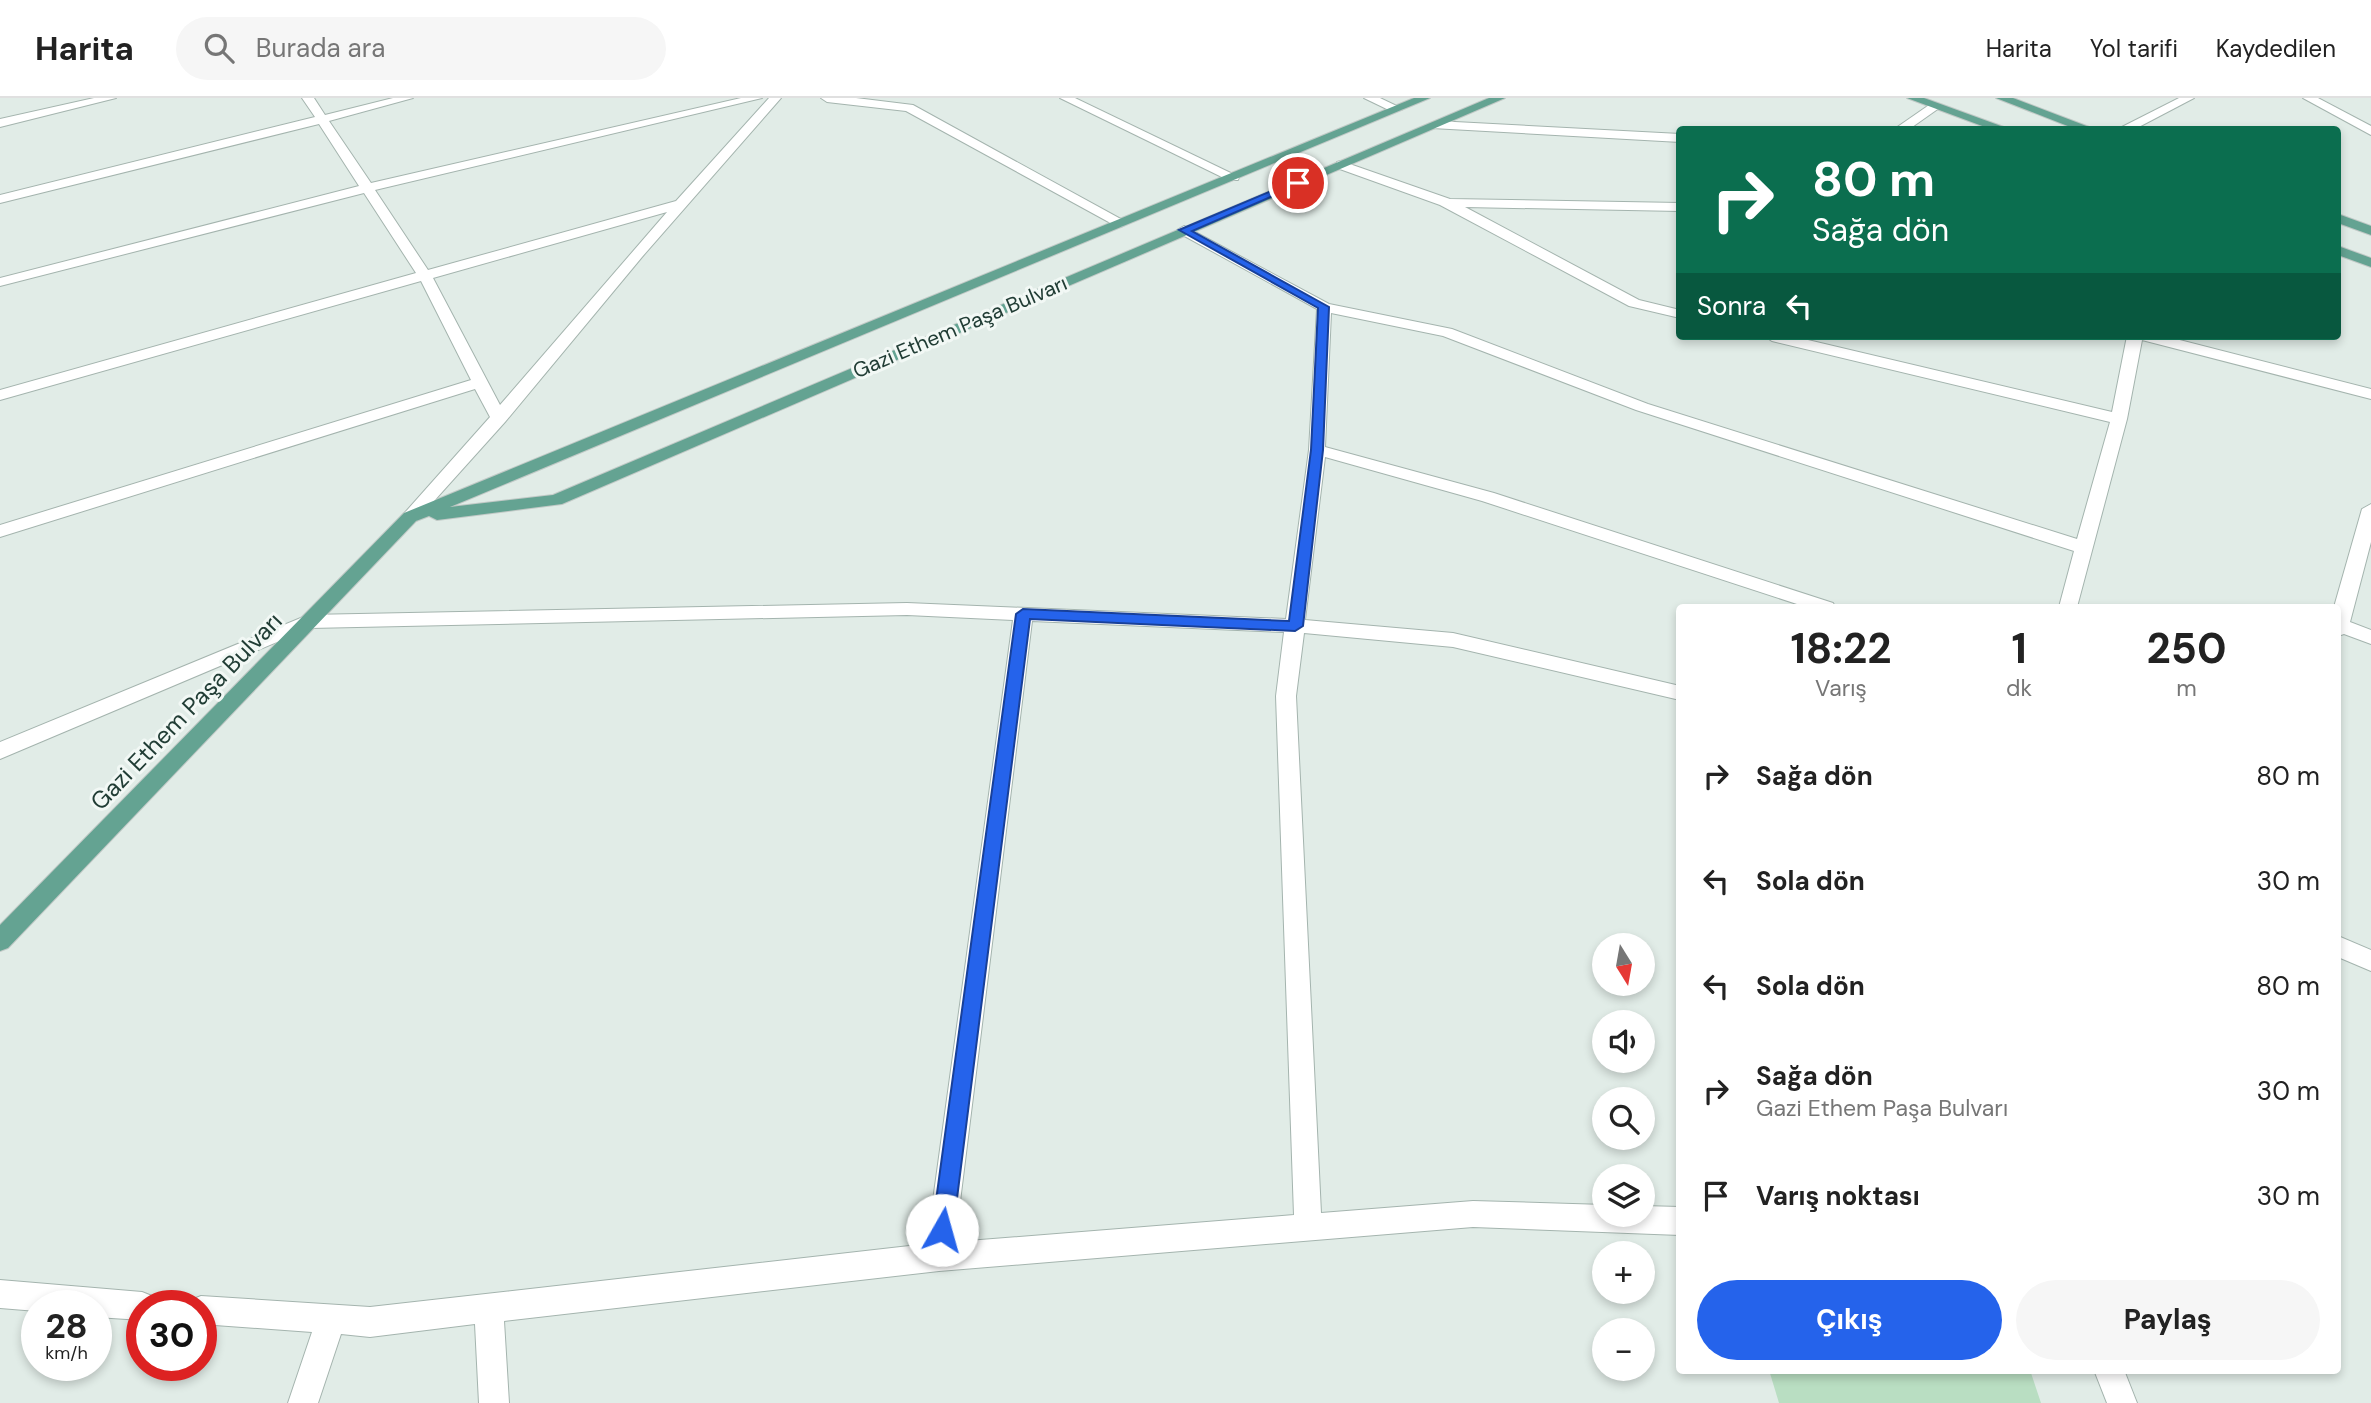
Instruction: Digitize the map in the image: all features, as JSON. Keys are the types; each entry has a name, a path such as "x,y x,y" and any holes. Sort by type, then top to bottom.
{"main road":[{"name":"Gazi Ethem Paşa Bulvarı","path":"0,941 411,517 1424,98"},
{"name":"Gazi Ethem Paşa Bulvarı","path":"411,517 556,500 1184,230 1499,98"},
{"path":"1913,98 1994,126"},
{"path":"2002,98 2080,126"},
{"path":"2341,219 2371,231"},
{"path":"2341,251 2371,263"}],"street":[{"path":"0,123 110,98"},
{"path":"307,98 424,274 499,419"},
{"path":"0,199 407,98"},
{"path":"0,282 366,188 756,98"},
{"path":"411,517 499,419 679,204 775,98"},
{"path":"827,98 914,105 1121,223"},
{"path":"1066,98 1233,177"},
{"path":"1370,98 1397,109"},
{"path":"2130,126 2188,98"},
{"path":"2309,98 2371,131"},
{"path":"1905,126 1936,106"},
{"path":"1436,125 1676,138"},
{"path":"1341,165 1445,202 1634,303 1676,313"},
{"path":"1445,202 1676,207"},
{"path":"0,395 679,204"},
{"path":"1184,230 1324,307 1447,332 1642,407 2085,548"},
{"path":"1308,1228 1286,696 1317,450 1324,307"},
{"path":"1789,340 2119,419"},
{"path":"2069,604 2119,419 2134,340"},
{"path":"2162,340 2371,394"},
{"path":"0,531 480,382"},
{"path":"1317,450 1488,497 1817,604"},
{"path":"2341,620 2371,509"},
{"path":"0,751 309,622 907,609 1295,626 1453,640 1676,692"},
{"path":"939,1257 1023,614"},
{"path":"2341,628 2371,637"},
{"path":"2341,947 2371,961"},
{"path":"217,1311 369,1322 939,1257 1473,1214 1676,1221"},
{"path":"0,1294 126,1305"},
{"path":"489,1309 494,1403"},
{"path":"303,1403 331,1320"},
{"path":"2111,1374 2122,1403"}],"green space":[{"path":"1770,1374 2031,1374 2041,1403 1779,1403"}],"route":[{"path":"942,1230 1023,614 1295,626 1317,450 1324,307 1184,230 1298,183"}]}
